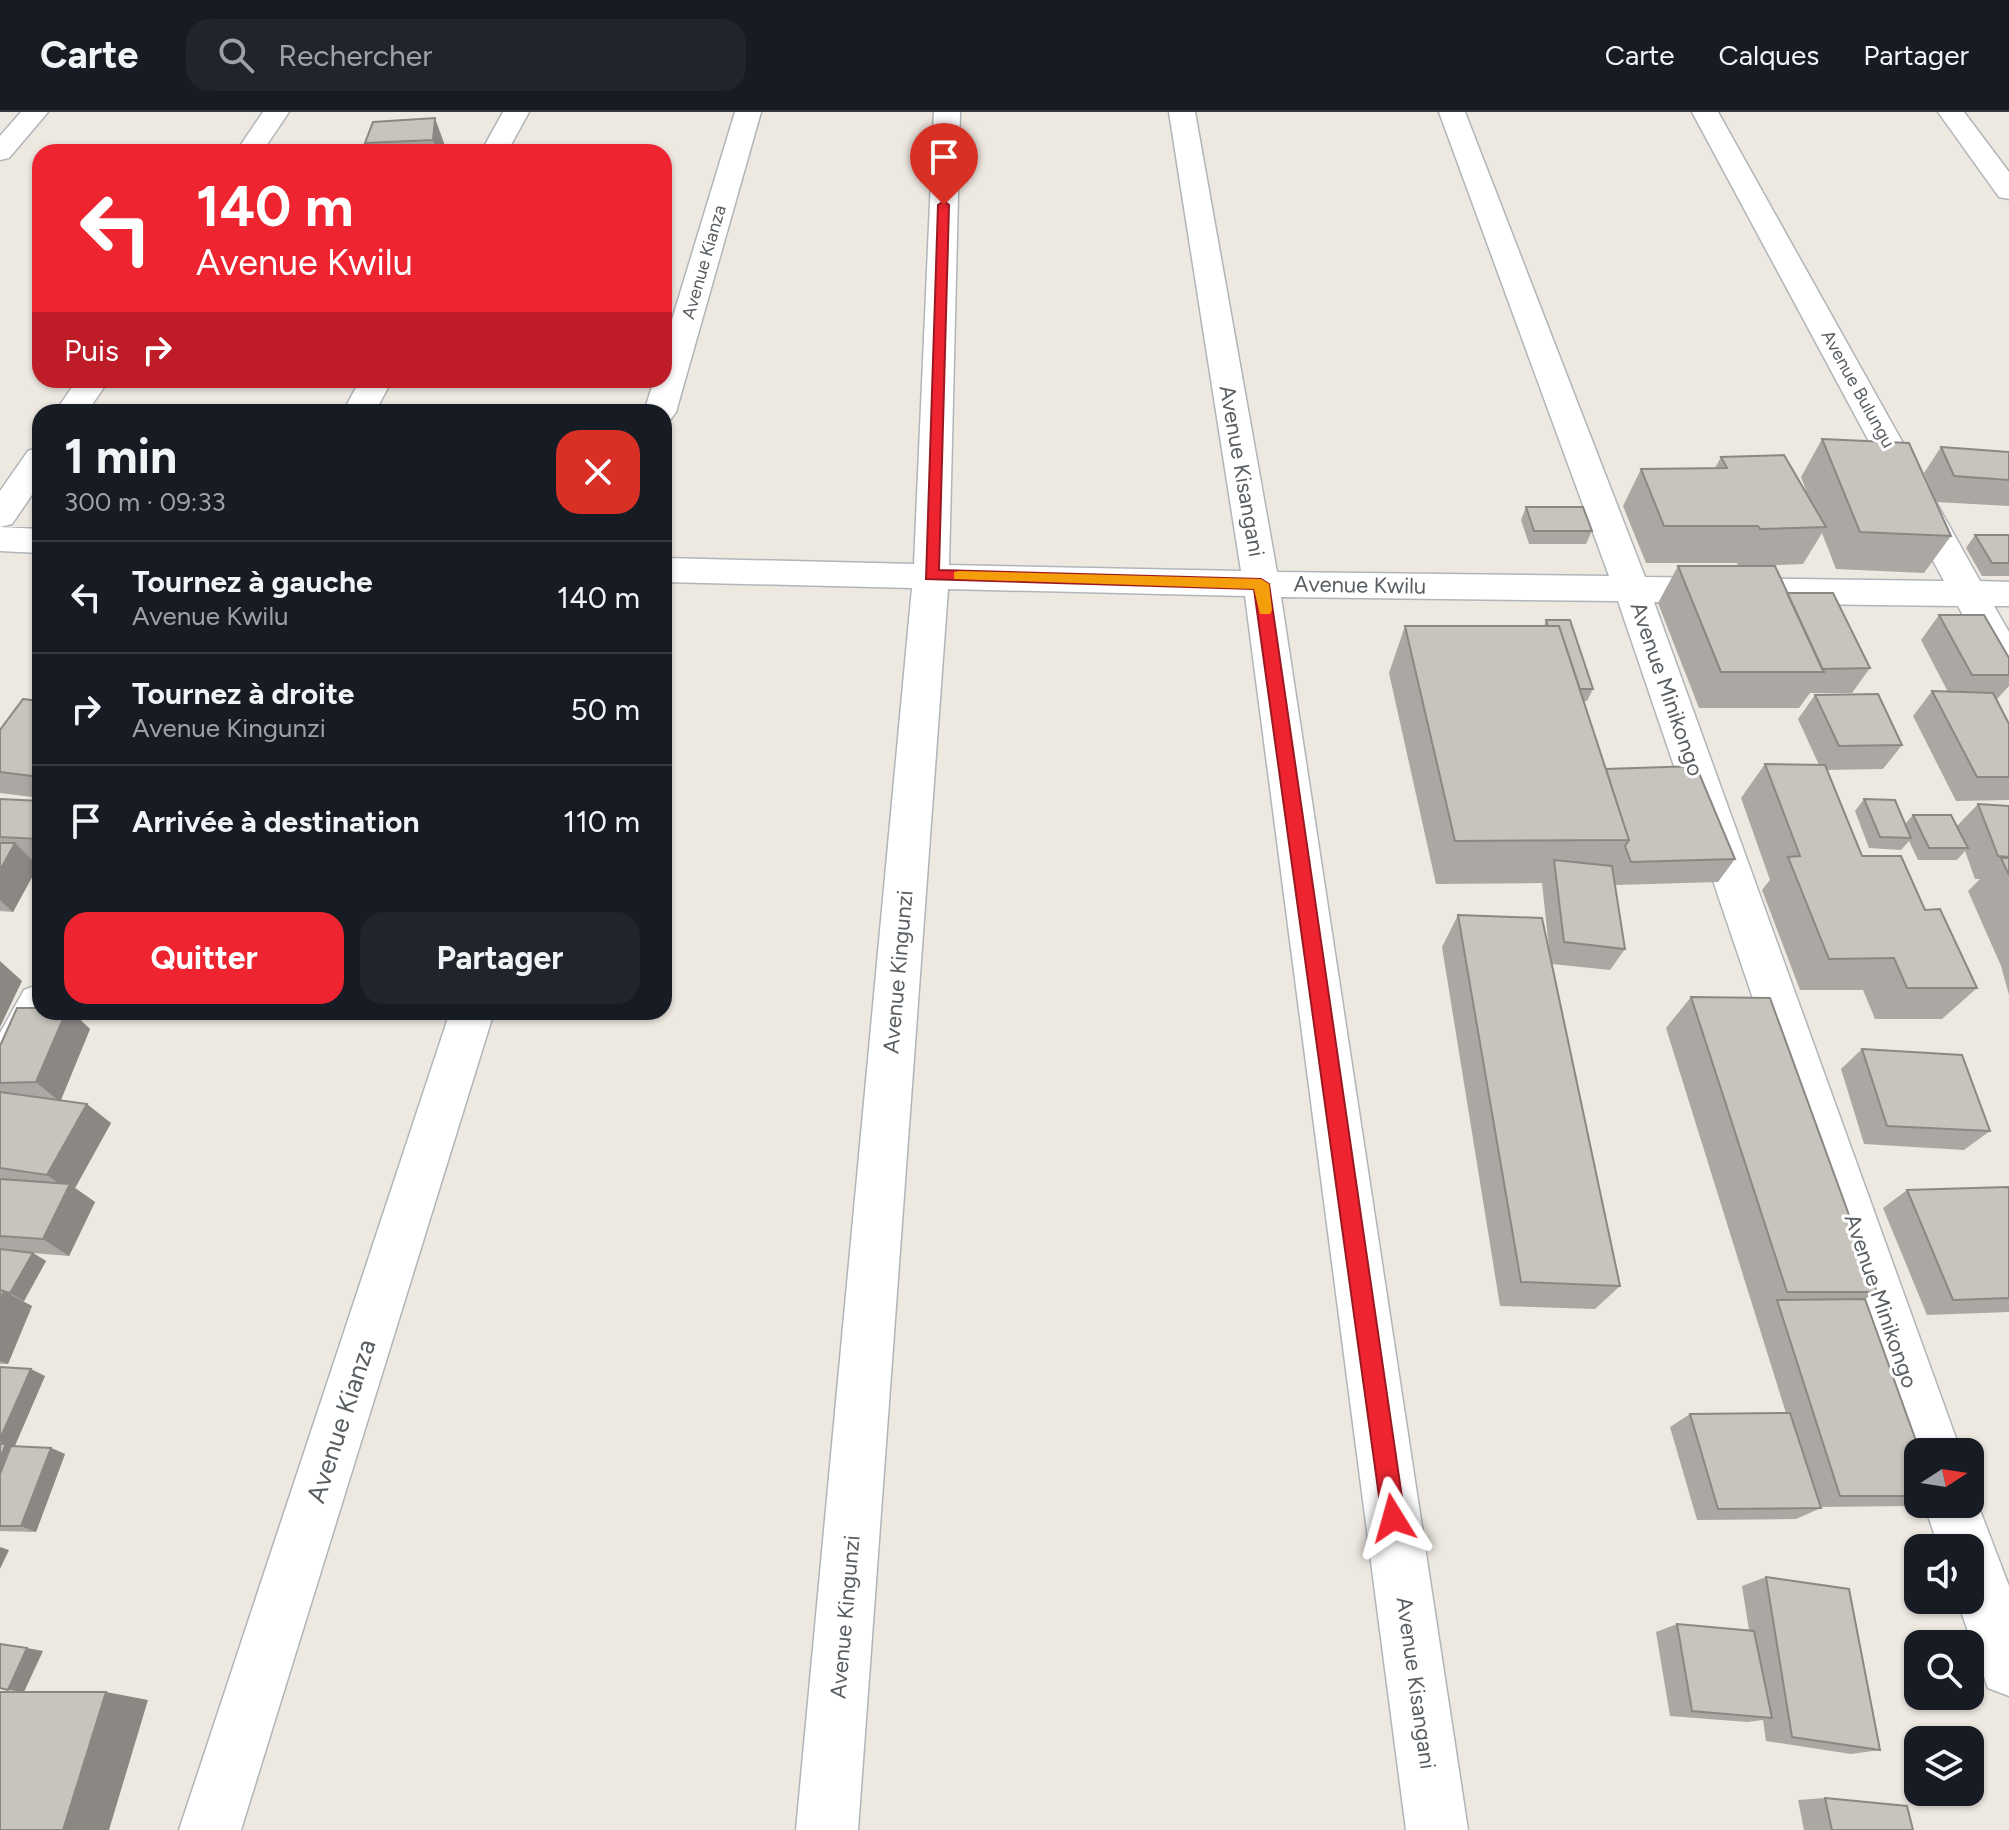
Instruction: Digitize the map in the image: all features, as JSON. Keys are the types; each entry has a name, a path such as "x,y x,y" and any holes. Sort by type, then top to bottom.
{"street":[{"path":"0,152 35,112"},
{"path":"254,144 276,112"},
{"path":"498,144 516,112"},
{"name":"Avenue Kianza","path":"672,371 748,112"},
{"name":"Avenue Kingunzi","path":"827,1830 931,575 947,112"},
{"name":"Avenue Kisangani","path":"1182,112 1261,584 1437,1830"},
{"name":"Avenue Minikongo","path":"1452,112 1631,587 1929,1438"},
{"name":"Avenue Bulungu","path":"1705,112 2009,666"},
{"path":"1951,112 2009,191"},
{"path":"0,516 32,470"},
{"path":"0,539 32,541"},
{"name":"Avenue Kwilu","path":"672,570 1261,584 2009,594"},
{"path":"0,1077 32,1018"},
{"name":"Avenue Kianza","path":"210,1830 469,1020"},
{"path":"1984,1596 2009,1667"}],"building":[{"path":"435,118 433,140 365,143 373,122"},
{"path":"1822,439 1909,443 1951,536 1860,532"},
{"path":"1941,447 2009,452 2009,480 1954,476"},
{"path":"1784,455 1826,527 1760,529 1758,526 1664,526 1641,469 1727,468 1721,457"},
{"path":"1526,507 1583,507 1592,531 1534,531"},
{"path":"1975,535 2009,535 2009,563 1992,563"},
{"path":"1678,566 1775,566 1824,672 1721,672"},
{"path":"1787,593 1833,593 1870,668 1822,669"},
{"path":"1939,615 1984,615 2009,658 2009,675 1972,675"},
{"path":"1546,620 1570,620 1593,689 1580,689 1559,626 1548,626"},
{"path":"1405,626 1559,626 1629,840 1455,841"},
{"path":"1932,691 1993,693 2009,724 2009,777 1977,777"},
{"path":"1878,694 1902,745 1839,746 1815,695"},
{"path":"23,699 32,700 32,776 0,772 0,730"},
{"path":"1765,764 1825,765 1862,856 1901,856 1925,910 1940,909 1977,988 1907,988 1894,958 1829,959 1788,857 1800,856"},
{"path":"1696,766 1735,859 1631,862 1625,846 1629,840 1606,769"},
{"path":"0,799 32,801 32,839 0,837"},
{"path":"1864,799 1895,800 1911,838 1880,837"},
{"path":"1978,804 2009,806 2009,857 1998,856"},
{"path":"1913,815 1951,815 1968,848 1929,848"},
{"path":"0,843 15,843 0,870"},
{"path":"2001,858 2009,858 2009,875"},
{"path":"1554,860 1612,866 1625,949 1564,942"},
{"path":"1458,915 1542,918 1620,1286 1521,1282"},
{"path":"1691,997 1770,998 1877,1292 1787,1292"},
{"path":"17,1008 32,1008 32,1020 63,1020 36,1082 0,1083 0,1046"},
{"path":"1862,1049 1962,1055 1990,1131 1887,1126"},
{"path":"0,1092 87,1104 47,1175 0,1168"},
{"path":"0,1179 70,1184 43,1239 0,1236"},
{"path":"2008,1187 2009,1298 1953,1300 1907,1190"},
{"path":"0,1249 33,1253 10,1293 0,1290"},
{"path":"1865,1299 1915,1438 1904,1438 1904,1496 1840,1496 1777,1300"},
{"path":"0,1367 31,1369 0,1439"},
{"path":"1790,1413 1821,1508 1718,1509 1690,1414"},
{"path":"0,1444 6,1444 0,1458"},
{"path":"11,1446 51,1448 21,1526 0,1526 0,1474"},
{"path":"1766,1577 1849,1589 1880,1750 1792,1737"},
{"path":"1677,1624 1754,1631 1772,1718 1692,1711"},
{"path":"0,1644 27,1648 8,1690 0,1688"},
{"path":"0,1692 106,1692 63,1830 0,1830"},
{"path":"1825,1798 1907,1806 1913,1830 1832,1830"}],"slow traffic":[{"path":"959,576 1261,584 1265,610"}],"route":[{"path":"944,205 931,575 1261,584 1393,1518"}]}
